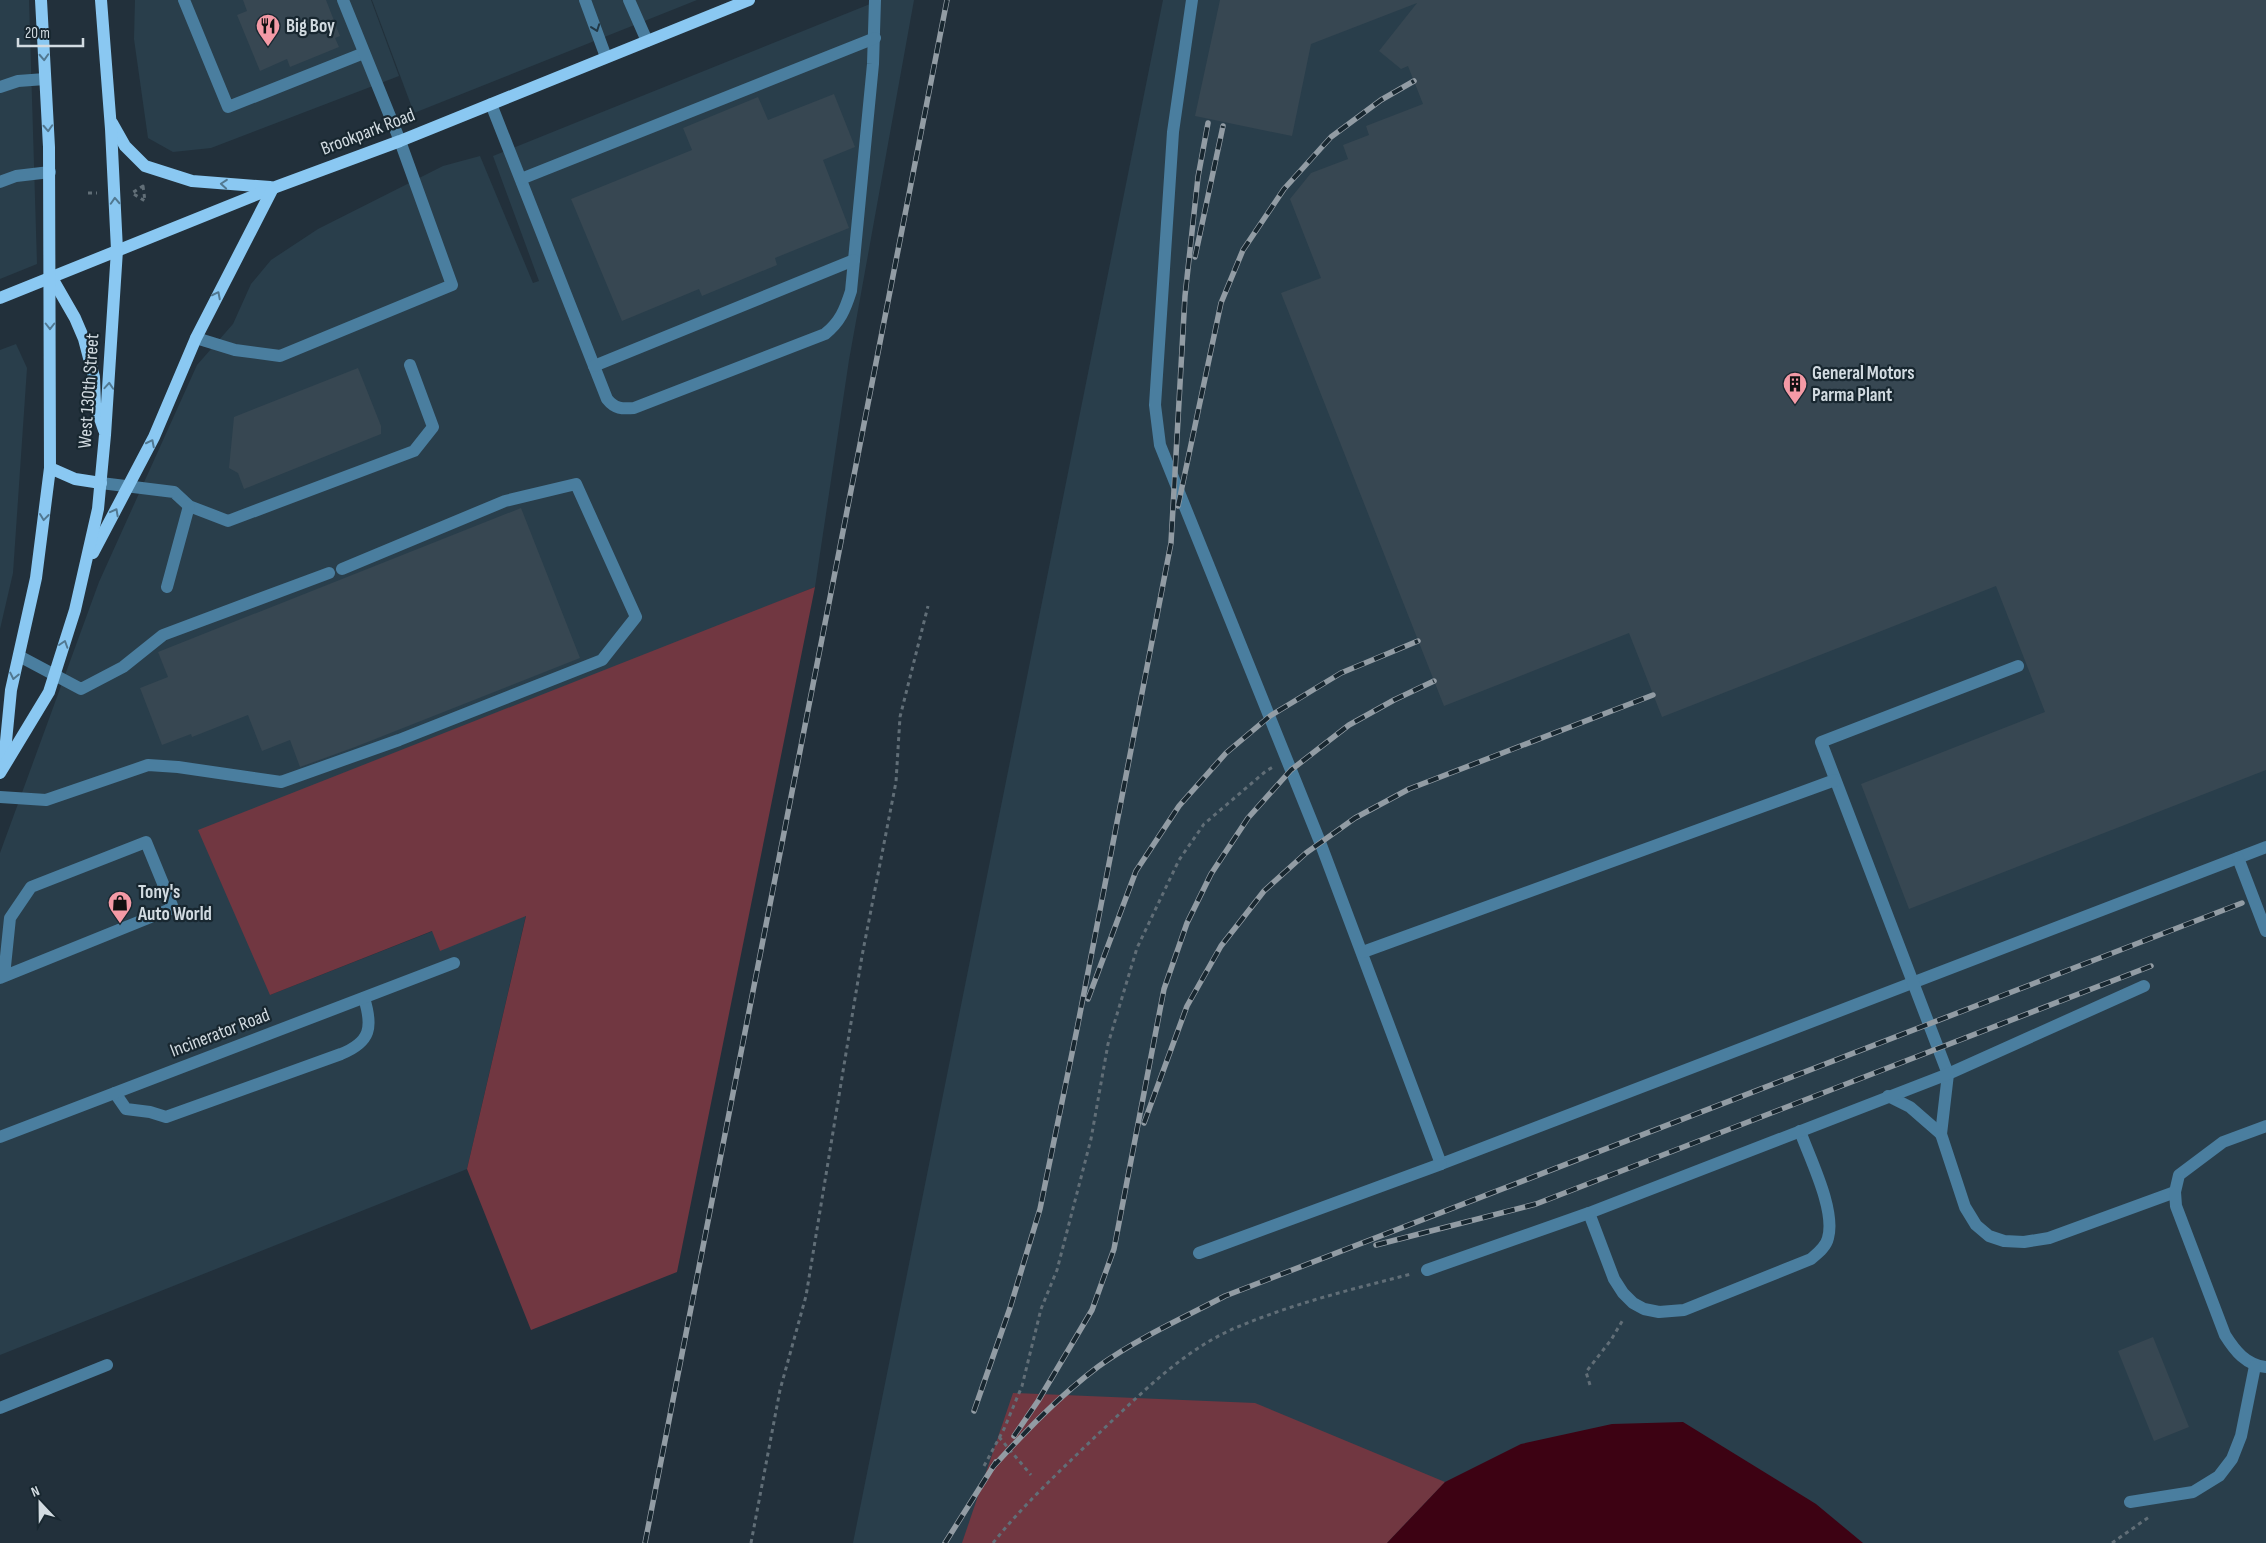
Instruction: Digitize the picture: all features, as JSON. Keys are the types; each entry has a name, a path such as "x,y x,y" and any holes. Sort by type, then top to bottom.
{"main road":[{"name":"West 130th Street","path":"2,769 11,690 36,578 50,468 50,172 41,0"},
{"name":"West 130th Street","path":"2,769 49,692 75,610 98,510 106,435 117,250 111,119 101,0"},
{"name":"Brookpark Road","path":"0,298 273,188 400,141 749,0"},
{"path":"85,568 154,437 196,338 273,188 192,181 145,166 125,146 111,119"},
{"path":"51,277 84,339 94,377 95,404 106,435"},
{"path":"50,468 75,479 101,483"}],"street":[{"path":"184,0 228,107 364,53"},
{"path":"196,338 234,350 280,356 452,285 400,141 343,0"},
{"path":"585,0 606,57"},
{"path":"630,0 647,42"},
{"path":"491,104 607,399 613,406 623,409 634,408 824,334 835,326 845,311 851,291 854,260 875,38 875,0"},
{"path":"1192,0 1173,142 1155,405 1160,445 1363,952 1441,1164"},
{"path":"521,179 875,38"},
{"path":"0,87 18,81 45,79"},
{"path":"0,182 16,176 50,172"},
{"path":"594,366 854,260"},
{"path":"101,483 174,492 189,506 228,521 414,451 433,427 410,365"},
{"path":"0,797 46,800 148,765 178,767 281,782 398,740 602,660 636,617 576,484 505,501 342,568"},
{"path":"167,587 189,506"},
{"path":"19,656 81,689 123,666 163,635 330,573"},
{"path":"2018,666 1821,742 1948,1074 1942,1134 1965,1208 1976,1225 1988,1236 2004,1241 2024,1242 2049,1238 2175,1192"},
{"path":"1363,952 1835,780"},
{"path":"146,842 173,908 2,977 10,918 31,887 146,842"},
{"path":"1199,1253 1441,1164 2266,847"},
{"path":"2238,858 2266,931"},
{"name":"Incinerator Road","path":"0,1137 454,963"},
{"path":"1427,1270 1589,1214 1948,1074 2144,986"},
{"path":"114,1093 126,1109 150,1112 166,1117 357,1048 367,1036 369,1016 364,998"},
{"path":"1888,1096 1910,1107 1942,1134"},
{"path":"2130,1502 2193,1492 2219,1476 2232,1459 2241,1436 2260,1366 2236,1351 2225,1335 2176,1206 2175,1192 2179,1175 2223,1142 2266,1126"},
{"path":"1589,1214 1614,1279 1623,1293 1633,1303 1644,1309 1659,1312 1684,1310 1811,1259 1821,1251 1828,1240 1831,1225 1828,1209 1800,1131"},
{"path":"0,1408 107,1365"}],"path":[{"path":"143,186 144,194 145,201 132,193 143,186"},
{"path":"88,193 97,193"},
{"path":"750,1543 780,1390 806,1296 862,956 896,782 900,717 928,606"},
{"path":"984,1466 1022,1386 1041,1308 1057,1270 1092,1139 1108,1044 1137,948 1179,860 1204,824 1266,771 1287,760"},
{"path":"993,1543 1036,1493 1159,1377 1199,1348 1239,1326 1314,1300 1427,1270"},
{"path":"1590,1385 1586,1372 1611,1340 1633,1303"},
{"path":"999,1437 1031,1475"}],"shaded area":[{"path":"0,0 29,0 37,264 0,279"},
{"path":"135,0 371,0 399,76 211,148 173,152 148,138 134,39"},
{"path":"372,0 697,0 414,113"},
{"path":"880,0 914,0 849,360 815,587 758,610 270,995 433,931 440,950 526,915 467,1169 0,1355 0,853 99,582 197,365 233,324 251,284 271,260 318,229 443,166 480,156 533,283 539,281 493,156"},
{"path":"1163,0 2266,0 2266,1543 853,1543"},
{"path":"16,344 27,368 13,573 0,629 0,350"},
{"path":"815,587 677,1272 531,1330 467,1169 526,916 440,951 432,931 270,995 198,830"},
{"path":"1013,1393 1255,1403 1445,1482 1387,1543 962,1543"},
{"path":"1683,1422 1816,1504 1863,1543 1387,1543 1445,1482 1521,1444 1612,1424"}],"building":[{"path":"243,0 326,0 340,36 335,38 339,47 290,67 287,59 260,71 237,15 247,11"},
{"name":"General Motors Parma Plant","path":"1220,0 2266,0 2266,770 1909,909 1861,784 2045,712 1996,586 1662,717 1629,633 1444,706 1281,293 1321,278 1290,199 1311,173 1348,159 1343,145 1369,135 1366,126 1423,104 1408,66 1401,69 1379,51 1417,3 1311,44 1292,136 1195,116"},
{"path":"834,94 855,147 823,160 849,228 775,258 777,265 702,296 699,289 622,321 571,199 692,150 683,128 758,97 768,120"},
{"path":"358,368 381,426 381,434 244,489 238,473 229,468 234,417"},
{"path":"521,508 580,658 300,767 290,740 262,751 248,715 192,737 191,734 162,745 140,688 168,677 158,652"},
{"path":"2153,1337 2189,1427 2154,1441 2118,1351"}],"railway":[{"path":"645,1543 947,0"},
{"path":"1178,506 1221,303 1243,250 1284,189 1331,137 1381,100 1414,81"},
{"path":"974,1411 1010,1308 1040,1209 1077,1029 1171,543 1185,296 1198,177 1208,123"},
{"path":"1195,257 1223,126"},
{"path":"1088,999 1136,871 1179,806 1226,753 1270,716 1341,673 1418,641"},
{"path":"1014,1436 1038,1401 1092,1310 1114,1249 1164,989 1187,923 1211,874 1248,818 1291,770 1349,725 1394,700 1434,681"},
{"path":"1144,1123 1187,1006 1221,946 1264,891 1306,853 1355,818 1409,789 1653,695"},
{"path":"992,1468 1056,1402 1099,1366 1145,1337 1225,1296 2242,903"},
{"path":"1376,1245 1536,1204 2151,966"},
{"path":"945,1543 996,1462"}],"place":[{"name":"Big Boy","path":"268,47"},
{"name":"General Motors Parma Plant","path":"1795,405"},
{"name":"Tony's Auto World","path":"120,924"}]}
